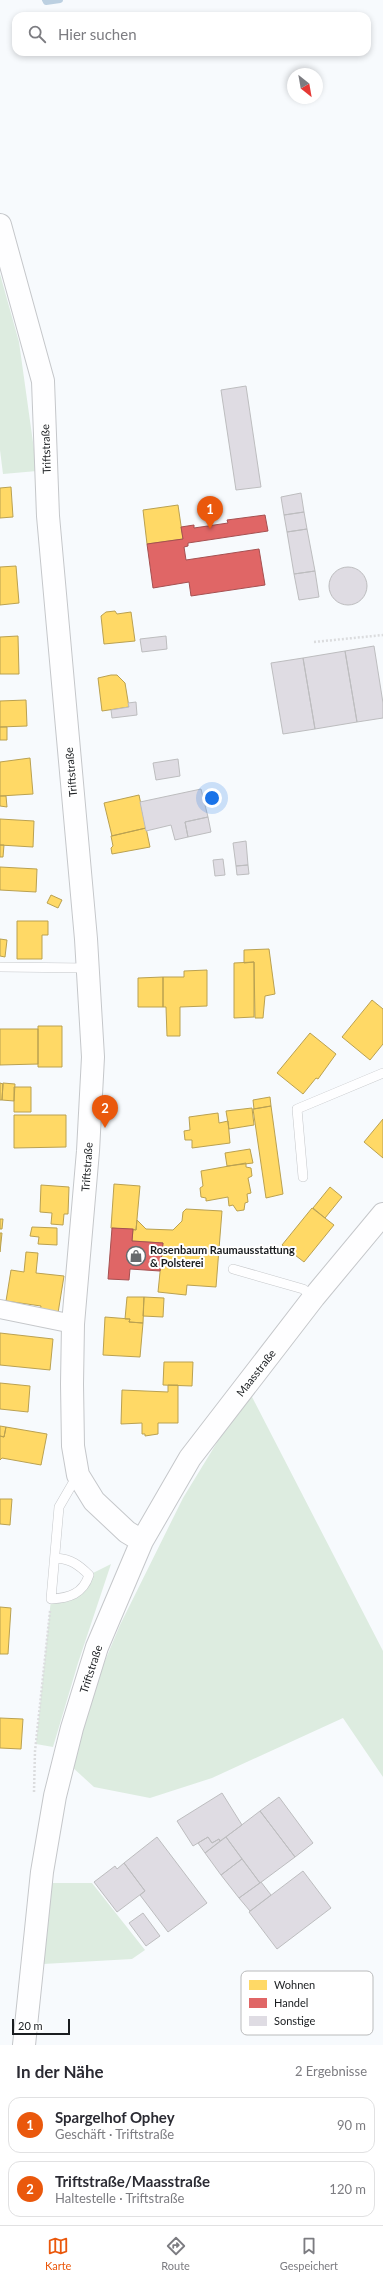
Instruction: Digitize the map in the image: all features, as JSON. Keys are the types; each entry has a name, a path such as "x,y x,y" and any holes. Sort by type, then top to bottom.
{"street":[{"name":"Triftstraße","path":"0,225 43,381 48,516 88,968 93,1057 88,1151 74,1324 72,1384 73,1446 78,1475 94,1501 127,1532 142,1541 97,1647 72,1728 55,1796 42,1872 24,2045"},
{"name":"Maasstraße","path":"142,1541 190,1458 314,1297 383,1214"},
{"path":"0,1309 74,1324"}],"lane":[{"path":"0,967 88,968"},
{"path":"303,1177 297,1109 383,1073"},
{"path":"233,1269 303,1289 314,1297"},
{"path":"56,1558 68,1559 82,1567 89,1576 86,1585 79,1592 65,1598 51,1599 56,1558 59,1507 78,1475"}],"path":[{"path":"314,642 383,635"}],"green space":[{"path":"0,274 19,342 37,471 3,474 0,450"},
{"path":"251,1395 383,1651 383,1777 343,1718 212,1778 150,1798 94,1787 71,1766 99,1675 120,1625 183,1498 227,1426"},
{"path":"111,1564 78,1663 53,1747 36,1744 51,1599 65,1598 89,1575"},
{"path":"52,1883 92,1883 145,1950 132,1959 43,1964"}],"building: Wohnen":[{"path":"11,487 13,517 0,518 0,488"},
{"path":"178,505 183,539 147,544 143,510"},
{"path":"16,566 19,603 0,605 0,567"},
{"path":"115,611 117,614 131,612 135,641 104,644 101,616 106,612"},
{"path":"18,636 19,674 0,674 0,637"},
{"path":"117,675 125,683 129,707 102,711 98,678"},
{"path":"26,700 27,726 0,727 0,701"},
{"path":"0,727 7,727 7,740 0,740"},
{"path":"30,758 33,794 0,796 0,762"},
{"path":"139,795 146,828 112,836 104,803"},
{"path":"0,796 6,796 7,807 0,806"},
{"path":"0,819 34,821 33,847 0,845"},
{"path":"146,828 150,847 112,854 111,848 113,846 111,836"},
{"path":"0,845 4,845 3,857 0,857"},
{"path":"0,867 37,869 36,892 0,890"},
{"path":"51,895 62,900 58,908 47,903"},
{"path":"17,921 48,921 48,935 42,935 42,959 17,959"},
{"path":"0,939 7,940 5,957 0,956"},
{"path":"269,949 275,994 265,996 263,1018 255,1018 254,962 244,963 244,950"},
{"path":"254,962 254,1017 234,1018 234,963"},
{"path":"207,970 207,1006 180,1007 180,1036 167,1036 166,1007 163,1007 163,977 184,977 184,971"},
{"path":"163,977 163,1007 138,1007 138,978"},
{"path":"372,1000 383,1009 383,1044 370,1060 342,1037"},
{"path":"38,1026 62,1026 62,1067 38,1067"},
{"path":"0,1029 38,1029 38,1064 0,1065"},
{"path":"310,1033 336,1054 318,1079 316,1078 303,1094 277,1073"},
{"path":"0,1083 3,1084 2,1100 0,1100"},
{"path":"3,1083 15,1084 14,1101 2,1100"},
{"path":"14,1087 31,1087 31,1112 14,1112"},
{"path":"270,1097 271,1106 254,1109 253,1100"},
{"path":"271,1106 283,1194 266,1198 253,1109"},
{"path":"252,1108 254,1125 229,1129 226,1111"},
{"path":"218,1113 219,1123 228,1121 230,1143 192,1148 192,1140 185,1140 184,1131 190,1130 189,1117"},
{"path":"14,1115 66,1115 66,1147 14,1148"},
{"path":"383,1119 383,1158 364,1142"},
{"path":"250,1149 253,1163 227,1166 225,1153"},
{"path":"246,1163 246,1167 251,1168 252,1176 248,1178 251,1193 247,1194 248,1202 245,1203 244,1210 237,1211 233,1205 229,1206 228,1197 206,1201 206,1198 201,1197 200,1188 203,1186 201,1171"},
{"path":"114,1184 140,1186 136,1230 111,1228"},
{"path":"41,1185 69,1187 68,1214 64,1214 63,1225 51,1224 52,1213 40,1212"},
{"path":"330,1187 342,1197 325,1218 313,1208"},
{"path":"312,1208 334,1225 304,1262 282,1245"},
{"path":"186,1209 222,1211 216,1287 187,1285 186,1295 158,1292 163,1243 132,1241 133,1229 136,1230 137,1220 146,1229 173,1230 182,1221 183,1212"},
{"path":"0,1219 3,1219 2,1229 0,1229"},
{"path":"32,1227 57,1228 57,1245 38,1244 39,1237 30,1236"},
{"path":"0,1233 2,1233 0,1252"},
{"path":"26,1252 38,1253 36,1273 64,1276 58,1313 40,1311 41,1306 6,1301 11,1270 24,1272"},
{"path":"127,1297 144,1297 143,1323 129,1322 130,1319 125,1319"},
{"path":"144,1297 164,1298 163,1317 143,1316"},
{"path":"105,1317 130,1319 129,1322 143,1323 140,1357 103,1355"},
{"path":"0,1333 53,1339 50,1370 0,1365"},
{"path":"164,1362 193,1362 192,1386 163,1385"},
{"path":"0,1383 30,1386 28,1412 0,1409"},
{"path":"168,1385 178,1385 178,1423 158,1423 158,1434 145,1436 145,1434 142,1434 142,1423 121,1424 122,1390 168,1392"},
{"path":"0,1426 6,1427 4,1437 0,1436"},
{"path":"6,1427 47,1434 41,1465 2,1458 0,1460 0,1436 4,1437"},
{"path":"0,1499 12,1499 10,1525 0,1524"},
{"path":"0,1607 11,1608 8,1654 0,1654"},
{"path":"0,1718 23,1719 21,1749 0,1748"}],"building: Handel":[{"path":"265,515 268,531 188,543 188,546 184,547 186,560 259,549 265,585 191,596 189,582 153,588 147,544 183,539 181,527 194,525 194,528 228,523 227,520"},
{"name":"Rosenbaum Raumausstattung & Polsterei","path":"112,1228 133,1229 132,1241 163,1243 160,1271 130,1269 129,1280 108,1279"}],"building: Sonstige":[{"path":"246,386 261,487 236,490 221,390"},
{"path":"301,493 304,512 284,515 281,497"},
{"path":"304,512 307,529 287,532 284,515"},
{"path":"307,529 315,571 294,574 287,532"},
{"path":"344,567 352,567 362,572 366,579 366,593 362,600 352,605 344,605 334,600 332,597 329,590 329,582 334,572 337,570"},
{"path":"315,571 319,597 299,600 294,574"},
{"path":"166,636 167,649 142,652 140,639"},
{"path":"374,646 383,703 383,718 357,722 345,651"},
{"path":"345,651 357,722 315,729 303,658"},
{"path":"303,658 315,729 283,734 271,663"},
{"path":"136,702 137,715 112,718 111,710 129,707 128,703"},
{"path":"178,759 180,776 156,780 153,763"},
{"path":"201,789 208,817 185,822 188,837 175,840 171,825 146,831 140,802"},
{"path":"208,817 211,832 188,837 185,822"},
{"path":"246,841 248,865 236,866 233,843"},
{"path":"223,859 225,875 215,876 213,860"},
{"path":"248,865 249,874 237,875 236,866"},
{"path":"222,1793 242,1825 220,1841 219,1839 212,1843 208,1837 193,1846 177,1821"},
{"path":"279,1797 313,1843 295,1857 260,1811"},
{"path":"260,1811 295,1857 260,1883 226,1837"},
{"path":"157,1837 207,1903 168,1932 140,1895 145,1891 124,1863"},
{"path":"208,1837 212,1843 219,1839 220,1841 205,1853 198,1843"},
{"path":"226,1837 242,1859 221,1875 205,1853"},
{"path":"242,1859 260,1883 239,1898 221,1875"},
{"path":"124,1863 145,1891 117,1912 94,1882 115,1866 117,1869"},
{"path":"303,1871 331,1908 277,1949 249,1912"},
{"path":"261,1882 271,1895 250,1911 239,1898"},
{"path":"143,1913 160,1936 146,1946 129,1923"}],"waterway":[{"path":"45,0 46,2 60,0"}],"place":[{"name":"Spargelhof Ophey","path":"210,529"},
{"name":"Triftstraße/Maasstraße","path":"105,1128"},
{"name":"Rosenbaum Raumausstattung & Polsterei","path":"136,1256"}]}
